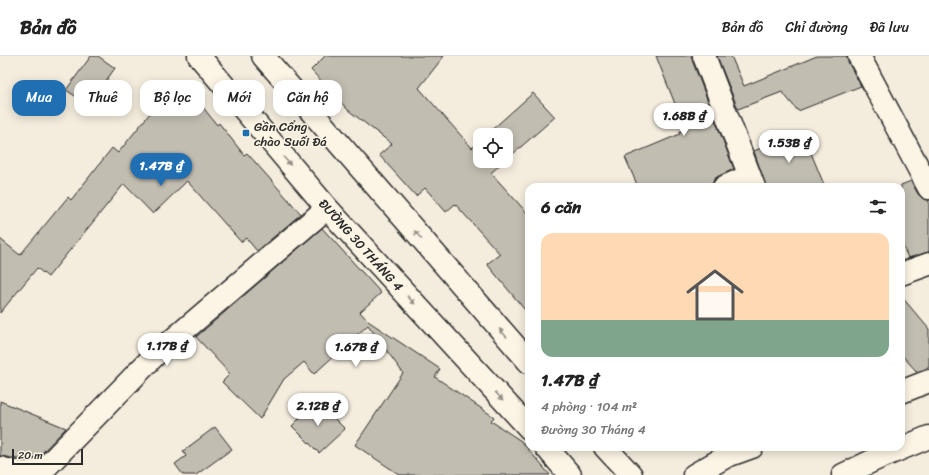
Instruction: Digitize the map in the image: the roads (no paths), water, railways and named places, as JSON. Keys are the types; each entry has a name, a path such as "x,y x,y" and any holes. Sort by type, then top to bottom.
{"main road":[{"name":"ĐƯỜNG 30 THÁNG 4","path":"199,56 327,208 525,424"},
{"path":"263,56 525,357"},
{"path":"704,56 752,182"},
{"path":"859,56 929,188"},
{"path":"0,468 18,474 34,473 45,468 155,355 327,208"},
{"path":"905,273 929,264"},
{"path":"905,391 929,382"},
{"path":"905,450 929,437"},
{"path":"549,451 570,475"},
{"path":"609,451 631,475"},
{"path":"694,475 727,456 741,451"},
{"path":"843,475 870,468 902,451"}],"place":[{"name":"Gần Cổng chào Suối Đá","path":"246,133"}]}
